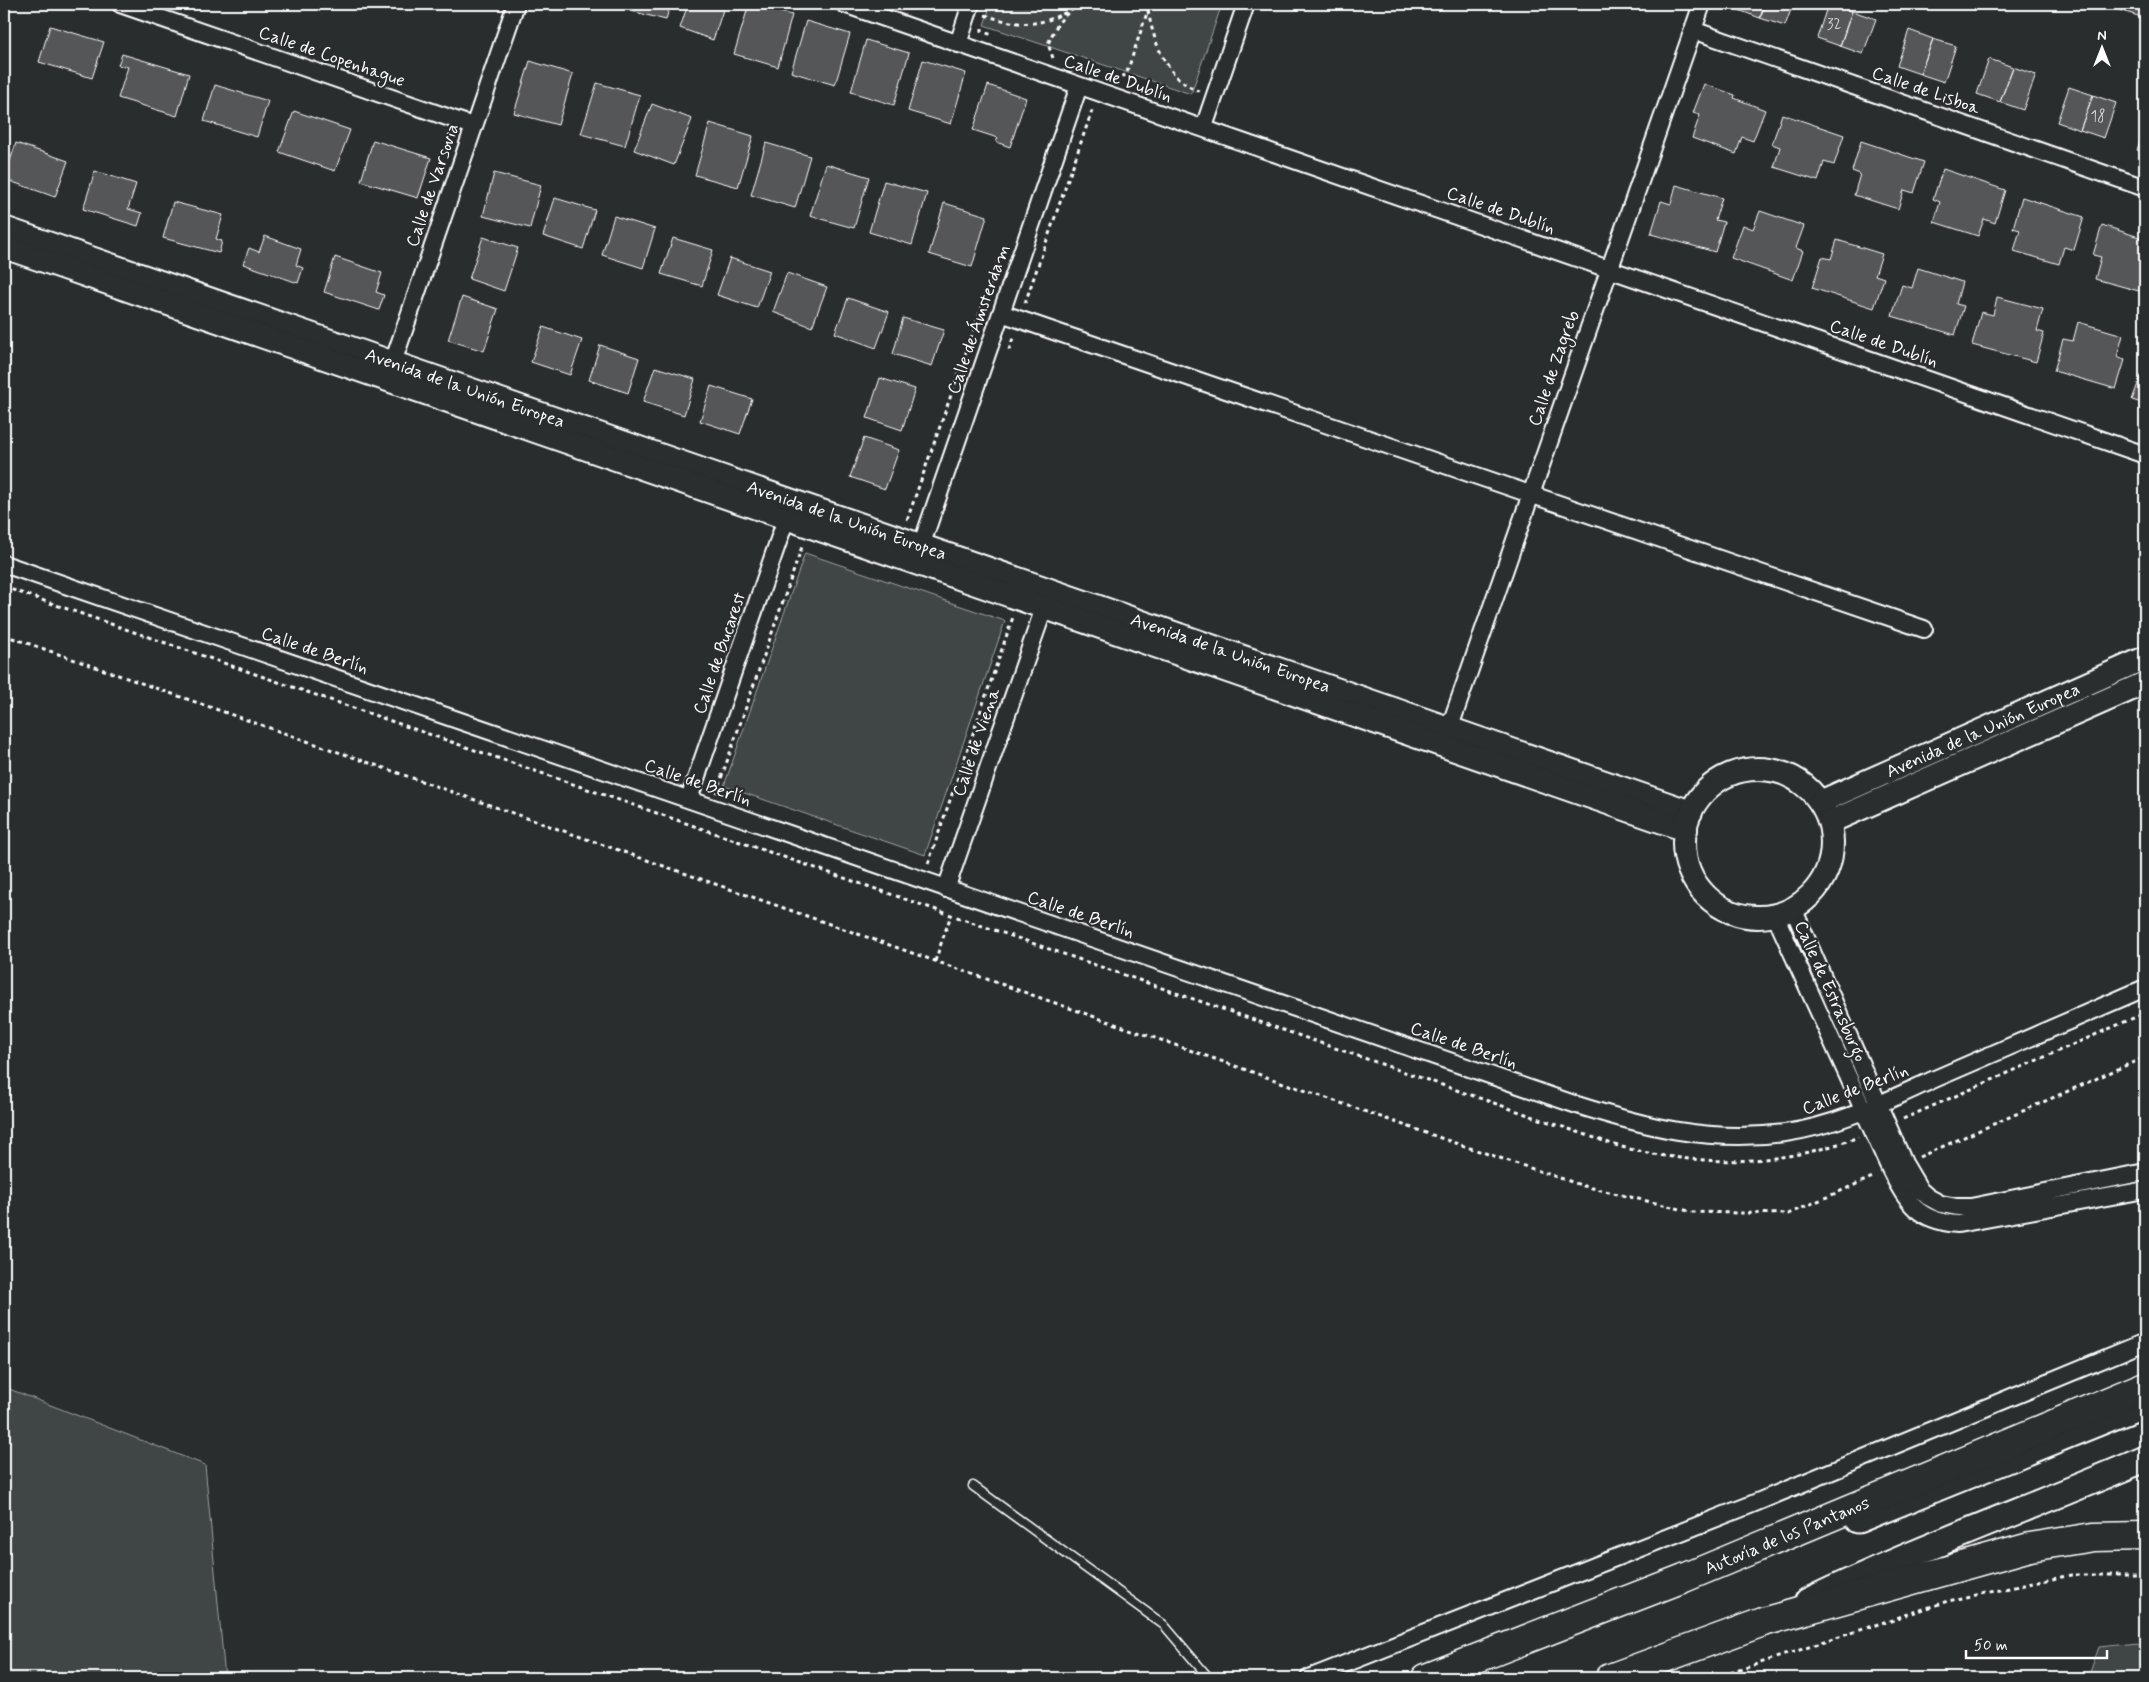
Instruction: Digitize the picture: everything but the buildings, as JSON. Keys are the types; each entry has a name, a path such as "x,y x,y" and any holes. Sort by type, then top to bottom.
{"highway":[{"name":"Autovía de los Pantanos","path":"1426,1678 1684,1578 2145,1386"},
{"path":"1610,1678 1763,1622 2030,1547 2093,1537 2145,1536"}],"main road":[{"path":"1684,1578 1837,1528 2145,1404"},
{"path":"1763,1622 1877,1568 2145,1459"}],"street":[{"name":"Calle de Copenhague","path":"120,4 473,126"},
{"name":"Calle de Varsovia","path":"389,372 516,4"},
{"name":"Calle de Dublín","path":"844,4 2145,455"},
{"path":"1204,128 1246,4"},
{"name":"Calle de Zagreb","path":"1447,738 1608,268 1702,4"},
{"path":"958,44 969,11"},
{"name":"Calle de Lisboa","path":"1693,30 2145,188"},
{"name":"Calle de Ámsterdam","path":"918,555 1079,86"},
{"name":"Avenida de la Unión Europea","path":"4,228 786,519 918,555 1688,821"},
{"name":"Avenida de la Unión Europea","path":"4,248 900,539 918,555 1044,608 1447,738"},
{"path":"1001,314 1924,629"},
{"name":"Calle de Bucarest","path":"689,799 786,519"},
{"name":"Calle de Berlín","path":"4,564 922,881 1629,1122 1689,1134 1753,1136 1814,1129 1880,1104 2145,988"},
{"name":"Calle de Viena","path":"946,889 1044,608"},
{"name":"Avenida de la Unión Europea","path":"1825,812 2145,658"},
{"name":"Avenida de la Unión Europea","path":"1825,812 2145,683"},
{"path":"1745,770 1769,770 1792,777 1812,791 1825,812 1832,834 1832,858 1823,881 1807,900 1784,912 1762,918 1738,915 1715,904 1698,886 1686,864 1684,840 1688,821 1702,794 1722,779 1745,770"},
{"name":"Calle de Estrasburgo","path":"1784,912 1880,1104 1897,1166"},
{"name":"Calle de Estrasburgo","path":"1784,912 1863,1110 1897,1166"},
{"path":"1897,1166 1928,1197 1941,1204 1957,1207 1971,1206 2145,1172"},
{"path":"1897,1166 1905,1198 1927,1218 1942,1223 1958,1224 2145,1190"},
{"path":"1309,1678 1750,1505 2145,1342"}],"lane":[{"path":"973,1486 1164,1625 1209,1678"}],"path":[{"path":"969,11 979,21 981,13 1010,23 1027,24 1058,17 1083,4"},
{"path":"1114,79 1126,75 1150,4"},
{"path":"1054,78 1053,58 1048,44 1058,22 1070,10"},
{"path":"1148,11 1153,37 1168,64 1181,82 1202,92 1200,99 1212,103"},
{"path":"982,31 1000,38"},
{"path":"1044,54 1065,62 1054,78"},
{"path":"1104,76 1123,82"},
{"path":"1108,96 1114,79"},
{"path":"1196,96 1201,82"},
{"path":"900,539 1001,254"},
{"path":"703,829 799,554 804,543 810,542"},
{"path":"915,902 1013,618 1012,612"},
{"path":"4,635 1575,1183 1693,1212 1788,1214 2145,1057"},
{"path":"935,961 952,915"},
{"path":"1715,1678 1948,1601 2070,1575 2145,1575"}],"shaded area":[{"path":"991,4 1222,4 1191,94 984,25"},
{"path":"805,553 1005,621 925,855 724,786"},
{"path":"4,1387 205,1465 225,1678 4,1678"},
{"path":"2137,1643 2145,1657 2145,1678 2088,1678 2099,1647"}]}
